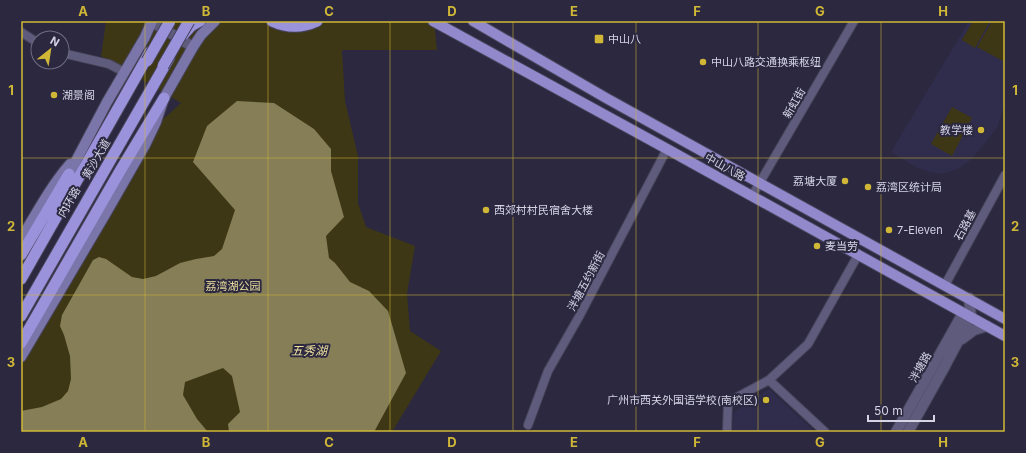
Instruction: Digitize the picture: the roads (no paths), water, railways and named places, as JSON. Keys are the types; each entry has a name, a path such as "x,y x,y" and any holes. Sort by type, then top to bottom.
{"highway":[{"name":"内环路","path":"21,315 188,21"},
{"name":"黄沙大道","path":"21,315 180,39 187,29 200,21"},
{"path":"272,21 286,26 296,27 305,26 317,21"},
{"name":"内环路","path":"21,280 166,24"},
{"name":"黄沙大道","path":"21,280 71,189 166,24"},
{"path":"21,343 120,171 164,98"},
{"path":"21,255 69,174"}],"main road":[{"path":"21,357 145,145 156,122 164,98 193,47 201,35 215,21"},
{"name":"中山八路","path":"433,21 667,148 1005,336"},
{"path":"71,189 69,174 152,22"},
{"name":"中山八路","path":"478,22 606,98 1005,319"},
{"path":"21,239 59,177 80,152"}],"street":[{"name":"新虹街","path":"752,196 854,21"},
{"path":"152,22 166,24 180,39 193,47"},
{"path":"21,32 30,37"},
{"path":"70,55 109,64 124,72"},
{"name":"泮塘五约新街","path":"528,425 548,371 580,315 667,148"},
{"name":"石路基","path":"945,285 1005,175"},
{"path":"727,432 728,402 769,380 808,344 858,255"},
{"path":"956,347 967,315 969,298"},
{"name":"泮塘路","path":"896,432 949,338 967,315"},
{"path":"908,432 956,347 968,334 974,330 987,326"},
{"path":"769,380 825,432"}],"water":[{"name":"五秀湖","path":"237,101 274,103 314,129 331,149 331,171 344,217 326,236 329,258 335,263 350,282 369,291 388,311 406,373 374,432 229,432 228,424 240,412 232,376 223,368 185,382 183,395 197,419 208,432 21,432 21,411 42,407 61,399 68,391 71,379 70,356 60,326 62,315 93,260 99,257 106,259 132,277 143,279 156,276 180,263 214,256 222,249 235,210 193,162 207,126"}],"place":[{"name":"中山八","path":"599,39"},
{"name":"中山八路交通换乘枢纽","path":"703,62"},
{"name":"湖景阁","path":"54,95"},
{"name":"教学楼","path":"981,130"},
{"name":"荔塘大厦","path":"845,181"},
{"name":"荔湾区统计局","path":"868,187"},
{"name":"西郊村村民宿舍大楼","path":"486,210"},
{"name":"7-Eleven","path":"889,230"},
{"name":"麦当劳","path":"817,246"},
{"name":"广州市西关外国语学校(南校区)","path":"766,400"}],"park label":[{"name":"荔湾湖公园","path":"233,286"}]}
